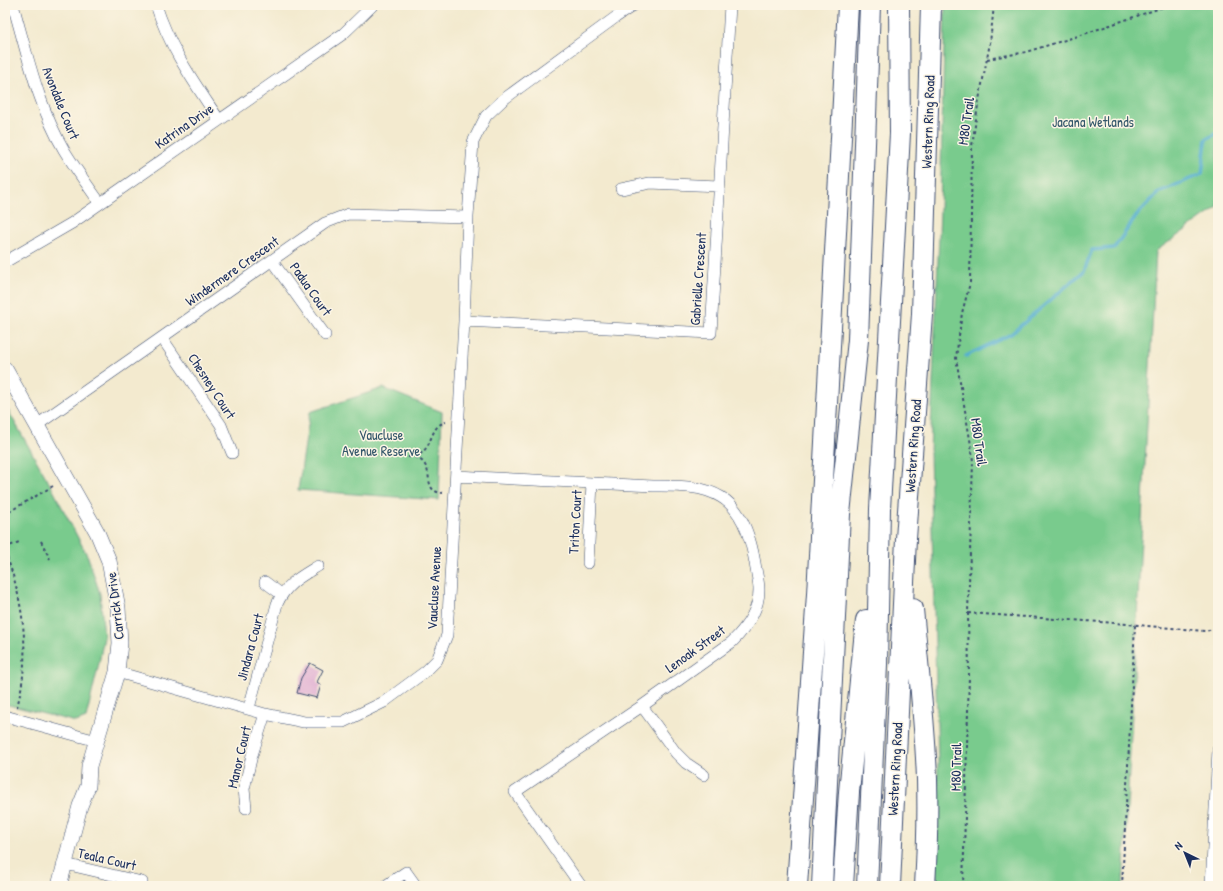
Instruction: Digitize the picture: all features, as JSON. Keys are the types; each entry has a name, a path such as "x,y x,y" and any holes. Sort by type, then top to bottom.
{"highway":[{"path":"797,886 817,594 848,5"},
{"path":"822,886 840,514 858,340 870,5"},
{"name":"Western Ring Road","path":"867,886 877,664 880,509 900,133 899,5"},
{"name":"Western Ring Road","path":"890,886 906,539 922,314 931,5"},
{"path":"840,514 838,368 842,129"},
{"path":"843,886 849,792 870,578 880,509"},
{"path":"906,539 920,685 927,779 927,860 925,886"}],"street":[{"name":"Avondale Court","path":"13,5 37,90 64,149 100,203"},
{"path":"156,5 163,27 176,54 219,120"},
{"path":"468,218 473,142 486,116 504,99 634,5"},
{"name":"Gabrielle Crescent","path":"464,321 710,333 730,5"},
{"name":"Katrina Drive","path":"5,262 72,223 343,34 369,6"},
{"path":"621,189 650,183 719,186"},
{"name":"Windermere Crescent","path":"37,425 326,223 348,214 468,218"},
{"name":"Vaucluse Avenue","path":"117,672 249,708 265,714 304,722 343,722 384,702 410,684 437,660 447,635 468,218"},
{"name":"Padua Court","path":"272,261 325,335"},
{"name":"Chesney Court","path":"162,338 221,425 232,453"},
{"name":"Carrick Drive","path":"5,369 97,532 109,561 118,608 120,643 117,672 107,710 89,766 88,786 80,806 59,886"},
{"name":"Lenoak Street","path":"456,476 680,487 702,490 722,497 736,510 748,532 753,550 759,589 758,600 751,619 742,632 732,642 642,706 515,792 581,886"},
{"name":"Triton Court","path":"588,563 592,483"},
{"name":"Jindara Court","path":"249,708 281,594 292,582 318,566"},
{"path":"265,582 281,594"},
{"path":"642,706 676,753 686,763 704,775"},
{"name":"Manor Court","path":"246,808 244,789 252,755 265,714"},
{"path":"5,716 97,741"},
{"path":"1211,886 1218,750"},
{"name":"Teala Court","path":"65,864 142,882"},
{"path":"385,886 406,872 416,886"}],"path":[{"name":"M80 Trail","path":"963,886 969,676 968,614 973,462 956,358 962,313 970,283 972,146 990,43 994,5"},
{"path":"987,59 1034,50 1170,5"},
{"path":"415,457 430,444 437,426 446,422"},
{"path":"408,457 415,457 425,464 431,487 435,491 442,493"},
{"path":"5,516 7,513 53,486"},
{"path":"41,541 50,559"},
{"path":"5,548 19,542"},
{"path":"5,552 16,585 22,610 24,663 23,680 17,708"},
{"path":"968,614 1135,625 1205,632 1218,628"},
{"path":"1122,886 1135,625"}],"green space":[{"name":"Jacana Wetlands","path":"945,5 1218,5 1218,207 1156,251 1123,886 936,886 938,762 930,452 940,211"},
{"name":"Vaucluse Avenue Reserve","path":"383,388 442,412 439,500 298,490 310,412"},
{"path":"5,405 52,488 88,557 100,594 104,637 86,718 76,722 5,704"}],"building":[{"path":"310,663 323,670 317,682 321,685 317,698 297,693 301,678"}],"waterway":[{"path":"966,356 1011,334 1084,271 1092,250 1114,248 1138,214 1159,192 1202,174 1206,139 1218,133"}]}
